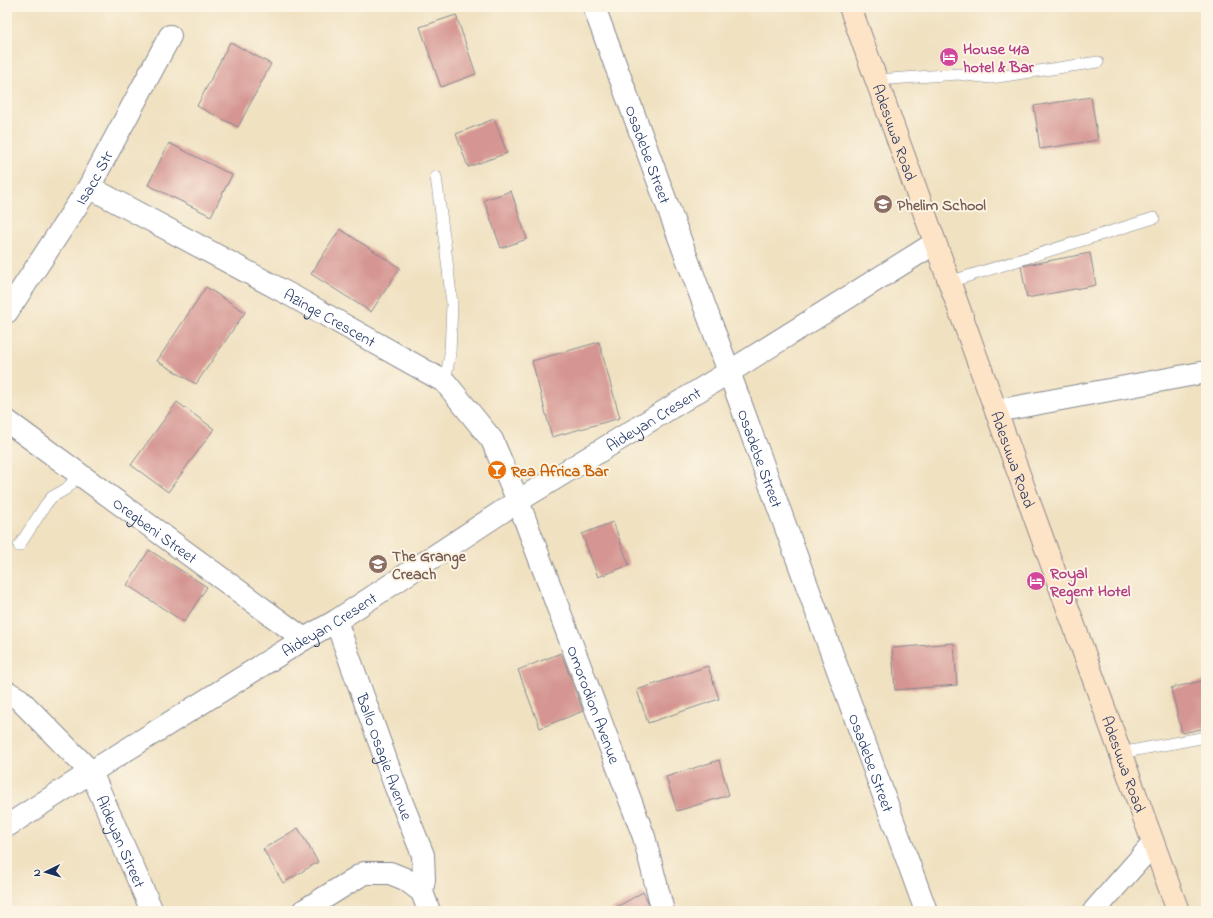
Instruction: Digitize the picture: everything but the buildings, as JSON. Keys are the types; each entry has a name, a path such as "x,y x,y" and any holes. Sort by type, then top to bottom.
{"street":[{"name":"Osadebe Street","path":"594,7 926,911"},
{"name":"Adesuwa Road","path":"850,7 1178,911"},
{"name":"Isacc Str","path":"7,312 90,188 170,36"},
{"name":"Azinge Crescent","path":"90,188 294,297 445,382 492,440 518,501"},
{"name":"Aideyan Cresent","path":"7,826 304,639 336,621 518,501 935,244"},
{"path":"996,411 1206,372"},
{"name":"Oregbeni Street","path":"7,421 304,639"},
{"name":"Omorodion Avenue","path":"518,501 644,837 664,911"},
{"name":"Ballo Osagie Avenue","path":"336,621 396,788 423,855 425,902"},
{"path":"7,692 19,699 91,772"},
{"name":"Aideyan Street","path":"91,772 152,911"},
{"path":"1094,911 1153,844"},
{"name":"Ballo Osagie Avenue","path":"303,911 364,873 390,873 405,879 425,902"}],"lane":[{"path":"876,80 958,74 991,78 1098,62"},
{"path":"436,177 452,304 450,354 445,382"},
{"path":"949,282 1154,218"},
{"path":"19,546 46,504 52,497 66,489 78,473"},
{"path":"1120,754 1206,737"}],"place":[{"name":"House 41a hotel & Bar","path":"949,57"},
{"name":"Phelim School","path":"883,204"},
{"name":"Rea Africa Bar","path":"497,470"},
{"name":"The Grange Creach","path":"378,564"},
{"name":"Royal Regent Hotel","path":"1036,581"}]}
